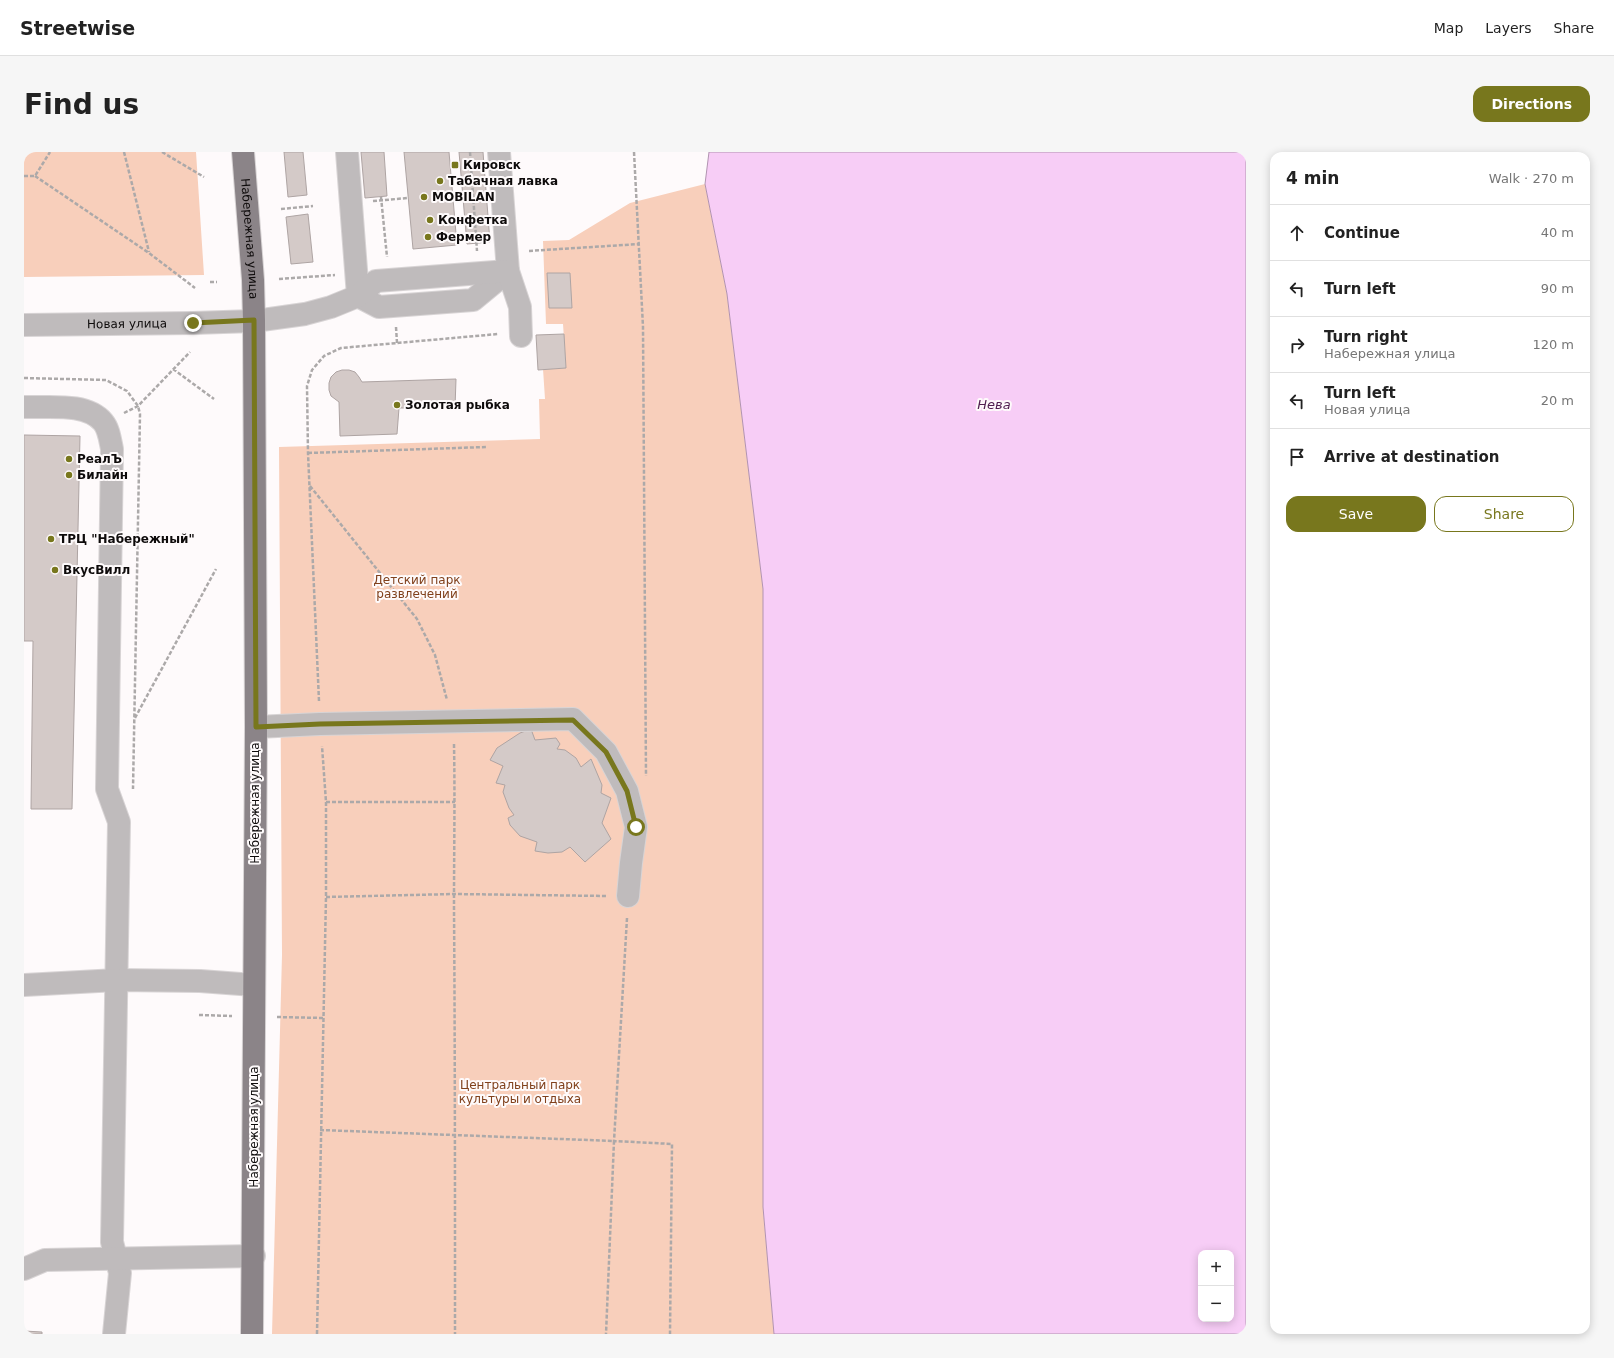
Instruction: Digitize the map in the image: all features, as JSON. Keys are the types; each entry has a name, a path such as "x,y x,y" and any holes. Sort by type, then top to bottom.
{"main road":[{"name":"Набережная улица","path":"243,152 253,280 254,320 256,727 254,1256 252,1334"}],"street":[{"path":"346,152 358,296 379,308 473,300 507,261"},
{"path":"499,152 507,261 520,307 521,334"},
{"name":"Новая улица","path":"24,325 193,323 254,320 305,314 331,307 358,296"},
{"path":"24,407 79,408 94,414 104,423 109,435 112,449 107,789 119,822 112,1242 120,1273 114,1334"},
{"path":"256,727 453,721 573,720 606,752 627,791 636,827 628,896"},
{"path":"24,985 117,980 200,981 254,985"},
{"path":"24,1269 45,1260 254,1256"}],"path":[{"path":"35,176 50,152"},
{"path":"124,152 149,253"},
{"path":"162,152 204,178"},
{"path":"470,152 477,251"},
{"path":"634,152 643,327"},
{"path":"24,176 35,176 149,253 195,288"},
{"path":"452,194 473,192"},
{"path":"380,197 387,259 389,263"},
{"path":"366,202 408,198"},
{"path":"281,209 313,206"},
{"path":"470,252 477,251 507,261 542,251 639,244"},
{"path":"279,279 338,274"},
{"path":"210,282 217,282"},
{"path":"395,321 397,343"},
{"path":"317,1334 320,1130 326,897 326,802 320,724 308,453 307,386 312,370 324,356 341,348 521,334"},
{"path":"104,423 138,406 190,352"},
{"path":"173,369 214,399"},
{"path":"308,453 486,447"},
{"path":"310,486 417,619 435,655 453,721 455,802 455,1334"},
{"path":"134,719 216,569"},
{"path":"326,802 455,802"},
{"path":"326,897 454,894 628,896"},
{"path":"200,1015 234,1016"},
{"path":"272,1017 323,1018"},
{"path":"320,1130 614,1140 606,1334"}],"green space":[{"path":"24,152 196,152 204,275 24,277"},
{"name":"Центральный парк культуры и отдыха","path":"705,184 727,294 763,588 763,1207 774,1334 272,1334 282,955 279,447 540,439 539,399 545,399 543,369 566,368 563,324 546,324 543,241 569,240 630,203"}],"water":[{"name":"Нева","path":"709,152 1246,152 1246,1334 774,1334 763,1207 763,589 727,294 705,184"}],"building":[{"path":"284,152 303,152 307,195 288,197"},
{"path":"361,152 384,152 387,196 365,198"},
{"path":"404,152 449,152 457,245 413,249"},
{"path":"459,152 483,152 490,242 467,244"},
{"path":"308,214 313,262 291,264 286,217"},
{"path":"547,273 570,273 572,308 549,308"},
{"path":"564,334 566,368 538,370 536,335"},
{"name":"Золотая рыбка","path":"342,370 355,372 362,382 456,379 455,408 399,408 397,434 340,436 339,402 331,396 329,383 331,377 336,372"},
{"name":"ТРЦ \"Набережный\"","path":"24,435 80,436 72,809 31,809 33,641 24,641"},
{"path":"531,729 535,740 556,738 560,744 557,749 565,750 576,758 581,767 591,759 602,785 601,793 611,798 602,823 611,839 585,862 570,847 562,852 548,853 535,851 537,842 520,836 510,825 508,818 514,815 509,808 503,792 505,785 496,783 503,766 490,760 497,748 520,733"},
{"path":"24,1331 42,1332 42,1334 24,1334"}],"place":[{"name":"Кировск","path":"455,165"},
{"name":"Табачная лавка","path":"440,181"},
{"name":"MOBILAN","path":"424,197"},
{"name":"Конфетка","path":"430,220"},
{"name":"Фермер","path":"428,237"},
{"name":"Золотая рыбка","path":"397,405"},
{"name":"РеалЪ","path":"69,459"},
{"name":"Билайн","path":"69,475"},
{"name":"ТРЦ \"Набережный\"","path":"51,539"},
{"name":"ВкусВилл","path":"55,570"}],"route":[{"path":"193,323 254,320 256,727 453,721 573,720 606,752 627,791 636,827"}],"park label":[{"name":"Детский парк развлечений","path":"417,587"}]}
